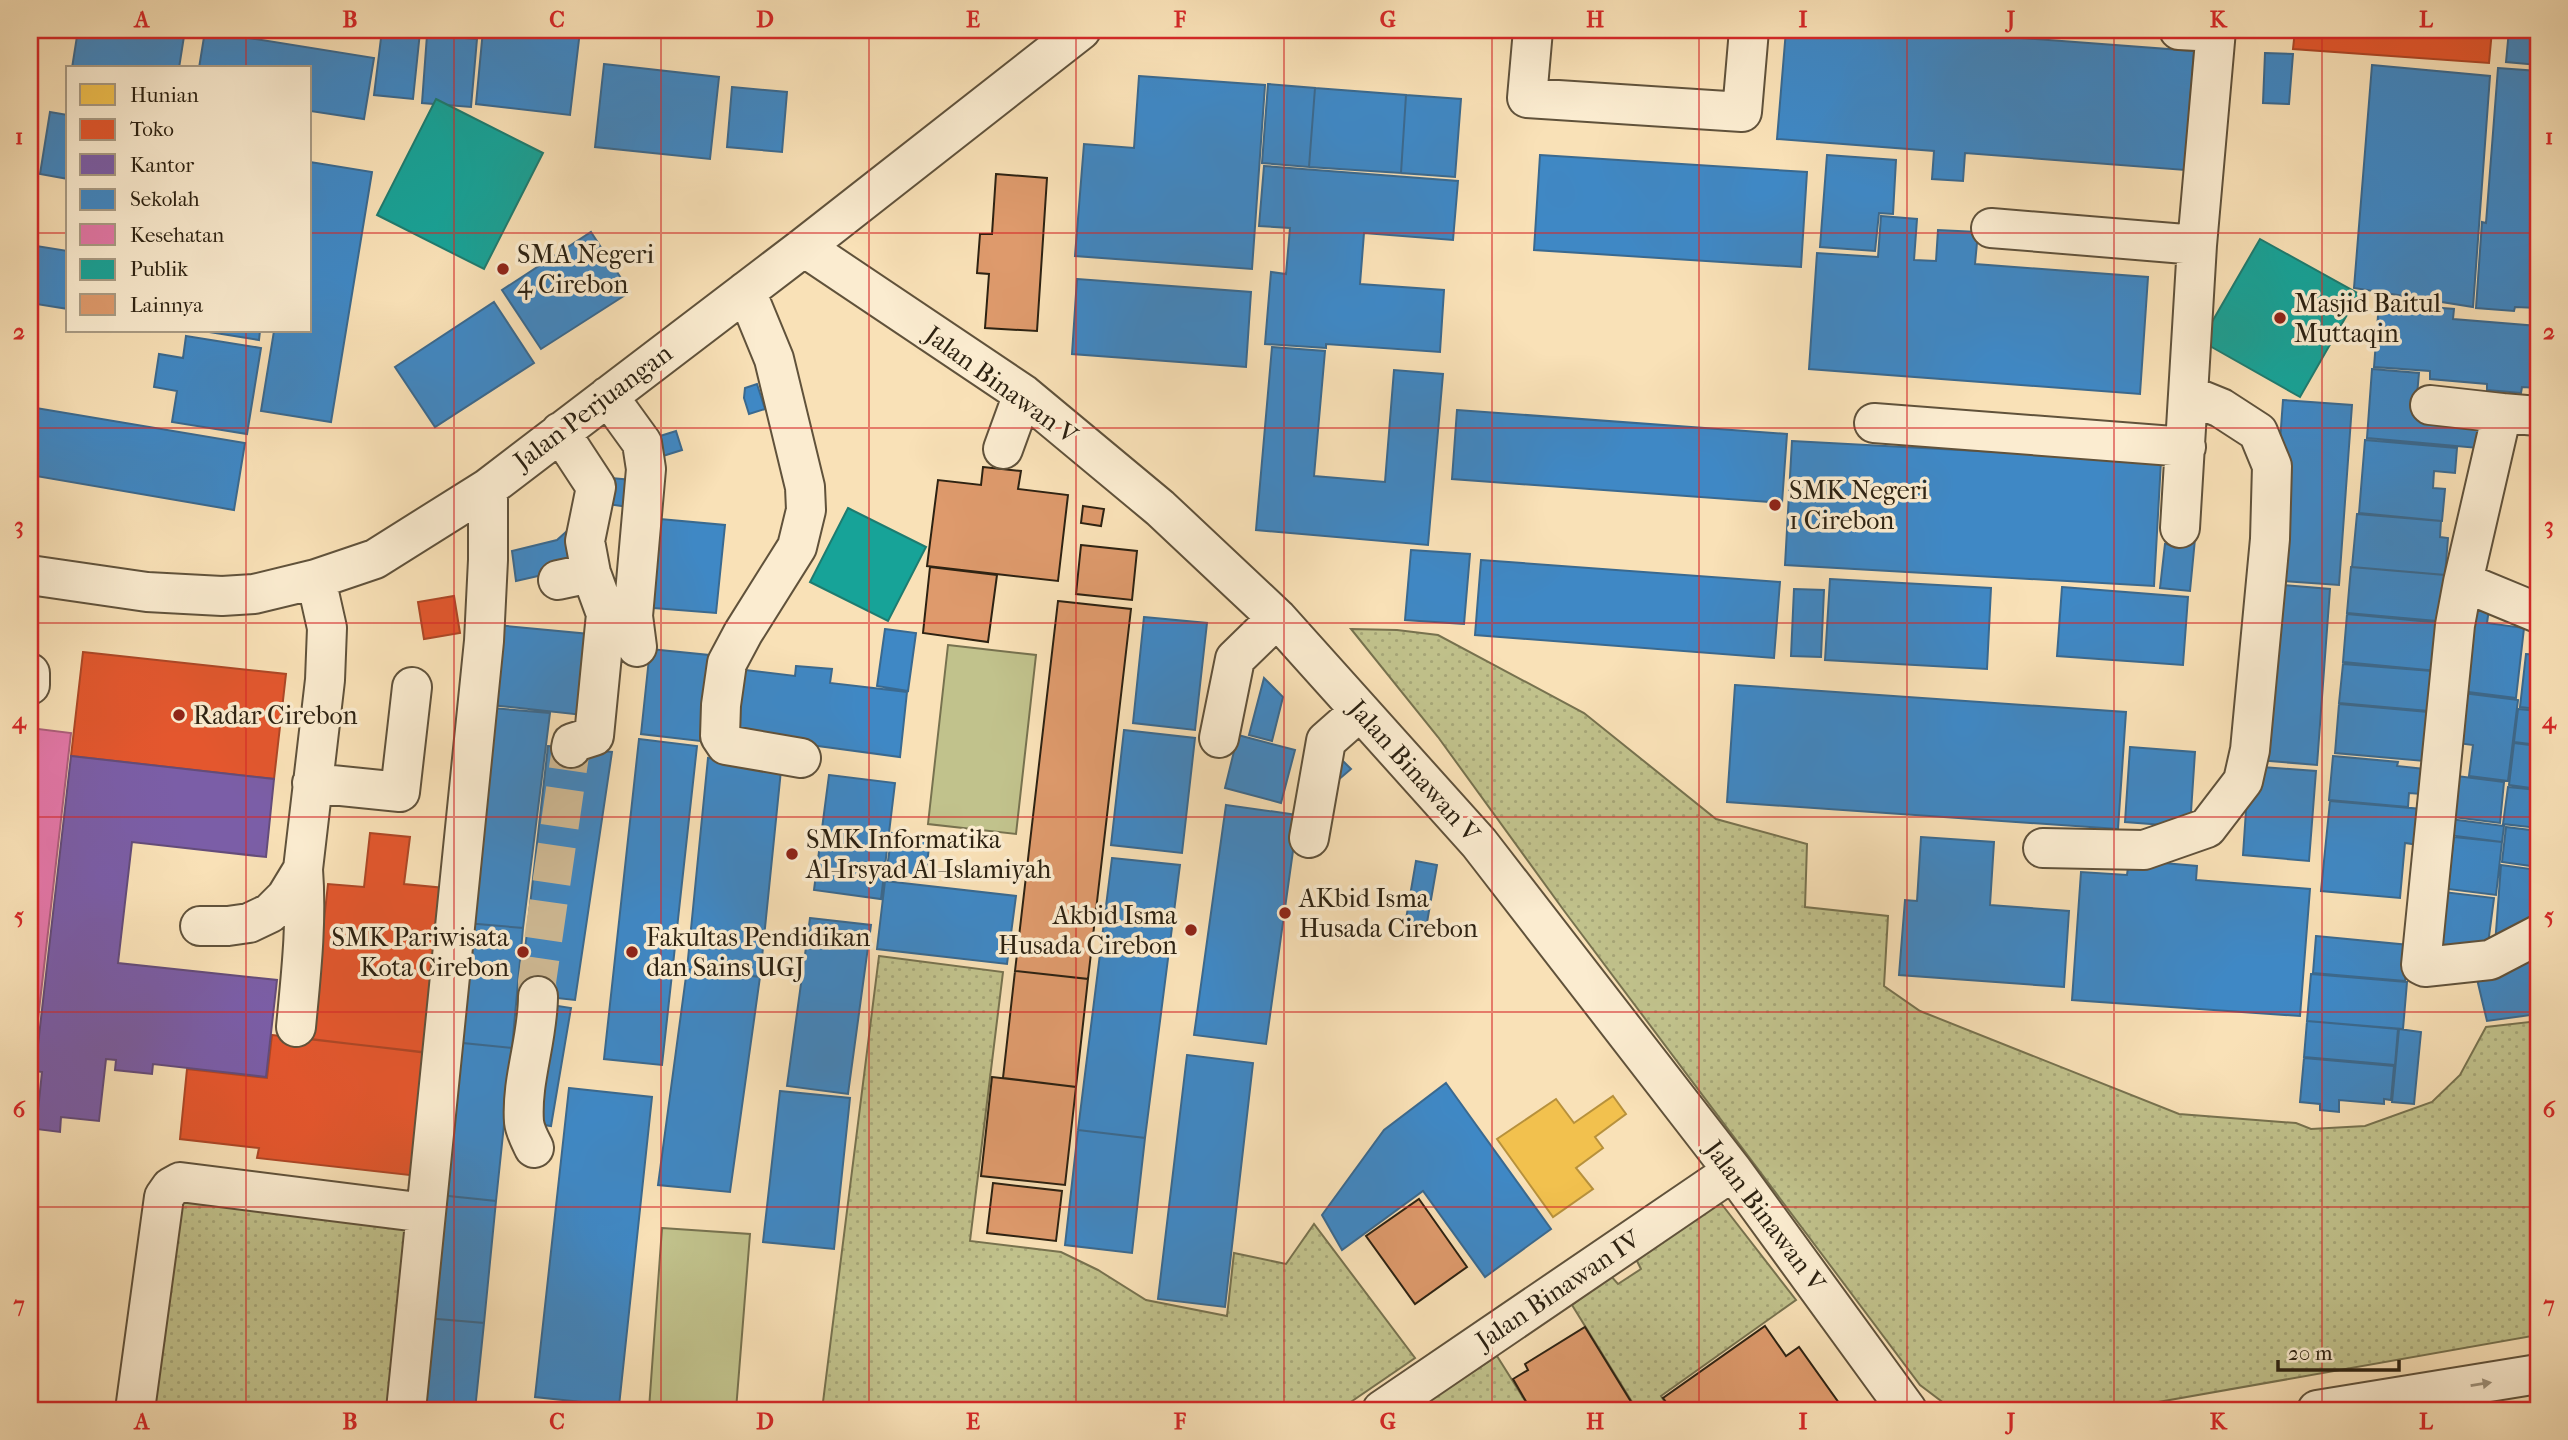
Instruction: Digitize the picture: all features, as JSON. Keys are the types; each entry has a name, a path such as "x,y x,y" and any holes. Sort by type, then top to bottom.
{"street":[{"name":"Jalan Perjuangan","path":"30,575 146,592 222,596 254,594 316,579 375,559 488,488 804,247 1081,30"},
{"path":"1533,30 1527,98 1742,112 1749,30"},
{"path":"2180,528 2197,245 2204,31"},
{"path":"1991,228 2197,245"},
{"name":"Jalan Binawan V","path":"804,247 1023,394 1160,508 1278,618 1479,843 1733,1171 1907,1410"},
{"path":"746,290 774,359 805,487 806,510 797,547 727,663 720,736 726,745 800,758"},
{"path":"1003,449 1023,394"},
{"path":"608,396 642,443 646,468 633,616 637,647"},
{"path":"2043,848 2144,850 2207,828 2243,781 2250,750 2267,565 2272,467 2258,432 2221,408 2189,396"},
{"path":"2430,405 2520,414 2463,582 2455,625 2421,965 2425,967 2490,960 2538,935"},
{"path":"1874,423 2186,447"},
{"path":"560,432 596,486 575,577 606,614 594,736 572,743 571,748"},
{"path":"406,1410 484,640 488,488"},
{"path":"296,1027 305,943 303,869 325,680 327,628 316,579"},
{"path":"2463,582 2538,613"},
{"path":"1219,738 1235,659 1278,618"},
{"path":"30,673 30,685"},
{"path":"312,783 400,792 412,687"},
{"path":"1309,838 1326,741 1360,711"},
{"path":"200,926 249,923 270,913 286,897 303,869"},
{"path":"534,1148 524,1125 525,1095 538,1017 538,996"},
{"name":"Jalan Binawan IV","path":"1382,1410 1733,1171"},
{"path":"135,1410 164,1197 171,1187 180,1182 426,1213"},
{"path":"2317,1410 2538,1374"}],"green space":[{"path":"1351,629 1397,630 1438,635 1584,713 1716,819 1807,844 1805,907 1888,916 1884,986 1920,1011 2179,1114 2296,1123 2311,1129 2365,1126 2432,1102 2460,1075 2486,1027 2538,1021 2538,1335 2113,1410 1953,1410 1920,1385 1565,912 1438,737"},
{"path":"948,645 1036,655 1016,834 928,824"},
{"path":"879,956 1003,972 970,1241 1061,1252 1098,1270 1146,1300 1227,1316 1234,1253 1286,1264 1314,1224 1415,1358 1339,1410 822,1410"},
{"path":"186,1194 419,1219 394,1410 149,1410 170,1242"},
{"path":"1720,1202 1796,1300 1661,1396 1670,1410 1637,1410 1572,1305 1611,1276 1618,1284 1641,1269 1635,1257"},
{"path":"662,1228 750,1234 736,1410 649,1409"},
{"path":"1497,1356 1531,1410 1415,1410"}],"building: Hunian":[{"path":"1613,1096 1626,1114 1595,1137 1603,1148 1576,1168 1593,1189 1553,1217 1497,1139 1556,1099 1574,1123"}],"building: Toko":[{"path":"2295,30 2492,30 2489,63 2293,49"},
{"path":"454,596 460,633 424,639 418,602"},
{"name":"Radar Cirebon","path":"83,652 286,674 274,779 71,756"},
{"path":"370,833 410,837 404,884 445,888 426,1053 311,1039 328,884 364,887"},
{"path":"272,1035 431,1053 418,1176 257,1158 259,1148 180,1139 187,1069 267,1078"}],"building: Kantor":[{"name":"Radar Cirebon","path":"71,756 274,779 266,857 132,842 118,963 277,980 266,1077 153,1064 152,1074 115,1070 116,1060 106,1059 99,1121 61,1117 60,1132 36,1129 42,1072 35,1071"}],"building: Sekolah":[{"path":"78,30 185,30 179,66 72,66"},
{"path":"382,30 420,32 413,99 374,95"},
{"path":"483,30 580,31 570,115 476,104"},
{"path":"752,30 850,30 850,38"},
{"path":"1786,30 1914,30 2194,51 2185,170 1965,153 1963,181 1932,179 1934,151 1777,139"},
{"path":"2509,30 2538,30 2538,65 2506,62"},
{"path":"205,31 374,58 364,119 312,111 312,66 199,66"},
{"path":"427,35 477,39 471,107 422,103"},
{"path":"2265,53 2293,54 2289,104 2263,103"},
{"path":"604,64 719,77 710,159 595,147"},
{"path":"2372,65 2490,76 2473,307 2354,288"},
{"path":"2498,68 2538,71 2538,308 2515,307 2514,311 2476,308 2482,222 2486,223"},
{"path":"1139,76 1265,85 1252,269 1075,256 1084,144 1134,148"},
{"path":"1268,84 1315,88 1309,167 1262,163"},
{"path":"732,87 787,92 782,152 727,147"},
{"path":"1315,88 1406,95 1401,173 1309,167"},
{"path":"1406,95 1461,99 1455,177 1401,173"},
{"path":"50,112 66,115 66,179 40,174"},
{"path":"1540,155 1807,172 1801,267 1534,250"},
{"path":"1827,155 1896,160 1893,214 1879,213 1875,251 1820,247"},
{"path":"312,162 372,172 331,422 261,411 274,332 312,332"},
{"path":"1264,166 1458,181 1453,240 1364,233 1360,284 1444,290 1440,352 1326,344 1326,348 1265,344 1271,272 1286,274 1290,228 1259,226"},
{"path":"1881,216 1917,219 1914,260 1936,261 1938,230 1978,232 1975,264 2148,277 2140,394 1809,369 1817,253 1878,257"},
{"path":"591,232 630,292 541,349 502,290"},
{"path":"30,245 66,251 66,309 30,303"},
{"path":"1077,279 1251,292 1246,367 1072,354"},
{"path":"494,302 534,363 435,427 395,367"},
{"path":"2379,303 2454,309 2453,319 2538,326 2538,388 2522,387 2521,393 2487,390 2487,384 2430,379 2430,371 2374,367"},
{"path":"209,332 260,332 259,340"},
{"path":"186,336 261,348 247,434 172,422 177,391 154,387 159,354 183,358"},
{"path":"1272,347 1325,351 1314,476 1385,482 1394,370 1443,374 1428,545 1256,530"},
{"path":"2372,369 2419,373 2415,417 2480,423 2478,448 2367,438"},
{"path":"757,384 765,409 749,414 744,398 745,388"},
{"path":"2283,400 2352,405 2339,585 2270,580"},
{"path":"30,407 245,443 234,510 30,475"},
{"path":"1457,410 1787,434 1782,503 1452,479"},
{"path":"676,431 682,450 663,456 657,437"},
{"path":"2365,440 2457,448 2455,473 2434,471 2433,488 2445,489 2442,521 2359,513"},
{"path":"1792,441 2161,461 2154,586 1785,565"},
{"path":"611,478 632,480 629,507 607,504"},
{"path":"2357,514 2441,521 2440,537 2448,538 2445,575 2352,567"},
{"path":"649,518 725,525 716,613 641,607"},
{"path":"577,522 582,566 516,581 512,551 557,540"},
{"path":"2195,539 2190,591 2160,588 2165,544 2180,546"},
{"path":"1411,550 1470,554 1464,624 1405,620"},
{"path":"1481,560 1780,582 1774,658 1475,635"},
{"path":"2351,567 2445,575 2443,609 2438,608 2437,621 2347,613"},
{"path":"1830,579 1991,588 1987,669 1825,660"},
{"path":"2271,584 2330,589 2317,765 2258,760"},
{"path":"2062,587 2188,597 2183,665 2057,656"},
{"path":"1794,589 1824,590 1821,657 1791,656"},
{"path":"2470,607 2489,609 2487,623 2524,628 2516,698 2460,691"},
{"path":"2347,614 2442,623 2438,671 2343,662"},
{"path":"1144,617 1207,623 1195,730 1133,723"},
{"path":"496,625 600,635 592,716 491,705"},
{"path":"885,629 916,633 908,691 877,686"},
{"path":"650,649 709,655 700,741 641,734"},
{"path":"2526,654 2538,655 2538,709 2520,707"},
{"path":"2343,664 2432,671 2429,711 2339,703"},
{"path":"796,666 832,669 830,683 907,692 900,757 728,734 738,669 795,676"},
{"path":"1264,678 1283,697 1272,741 1249,735"},
{"path":"1735,685 2126,712 2118,829 1727,802"},
{"path":"2463,693 2518,700 2508,781 2469,776 2473,745 2457,743"},
{"path":"2339,704 2428,712 2424,761 2335,753"},
{"path":"491,708 550,713 523,928 466,923"},
{"path":"2518,709 2538,711 2538,745 2514,742"},
{"path":"1124,730 1195,738 1182,853 1111,845"},
{"path":"1238,735 1295,750 1281,803 1225,788"},
{"path":"639,739 697,746 662,1065 604,1059"},
{"path":"2514,743 2538,746 2538,789 2509,785"},
{"path":"548,746 612,752 575,1000 520,994"},
{"path":"2130,747 2195,752 2190,827 2125,822"},
{"path":"2333,756 2398,762 2397,766 2424,769 2421,794 2409,793 2408,807 2329,800"},
{"path":"1339,757 1351,769 1337,781"},
{"path":"708,758 781,770 760,977 687,969"},
{"path":"2249,766 2316,771 2309,861 2243,855"},
{"path":"829,775 895,783 881,899 814,890"},
{"path":"2449,775 2504,782 2500,823 2444,816"},
{"path":"2508,787 2538,790 2538,828 2503,824"},
{"path":"2330,801 2422,809 2419,845 2405,843 2400,898 2321,891"},
{"name":"Akbid Isma Husada Cirebon","path":"1226,805 1298,815 1266,1044 1194,1035"},
{"path":"2450,819 2504,826 2502,842 2448,835"},
{"path":"2506,827 2538,831 2538,867 2502,862"},
{"path":"892,833 930,839 925,880 886,875"},
{"path":"1921,837 1994,842 1990,905 2069,911 2064,987 1899,975 1905,900 1917,901"},
{"path":"2454,837 2502,842 2496,895 2440,888 2445,851 2452,852"},
{"path":"1112,858 1180,865 1145,1138 1078,1130"},
{"path":"2129,860 2197,866 2196,880 2310,889 2300,1016 2072,1000 2081,872 2127,875"},
{"path":"1416,861 1437,865 1425,934 1404,931"},
{"path":"2501,865 2538,870 2538,925 2495,945"},
{"path":"885,881 1016,896 1007,964 877,949"},
{"path":"2435,891 2494,898 2487,952 2429,945"},
{"path":"810,918 871,925 848,1094 787,1086"},
{"path":"466,923 523,928 512,1048 453,1042"},
{"path":"2316,936 2409,945 2405,981 2313,973"},
{"path":"2529,956 2538,974 2538,1014 2487,1021 2476,975"},
{"path":"687,969 760,977 730,1192 658,1185"},
{"path":"2311,974 2407,982 2403,1029 2307,1021"},
{"path":"545,1004 571,1008 551,1126 530,1123"},
{"path":"2307,1021 2398,1029 2395,1065 2304,1057"},
{"path":"2399,1029 2421,1032 2414,1104 2392,1102"},
{"path":"453,1042 512,1048 496,1201 439,1195"},
{"path":"1187,1055 1253,1063 1225,1307 1158,1299"},
{"path":"2304,1058 2394,1066 2391,1100 2384,1099 2384,1104 2339,1100 2339,1112 2320,1110 2320,1104 2300,1102"},
{"path":"1446,1083 1551,1229 1485,1277 1423,1191 1342,1250 1322,1215 1384,1130"},
{"path":"569,1088 652,1097 619,1406 535,1397"},
{"path":"780,1091 850,1098 834,1249 763,1242"},
{"path":"1078,1130 1145,1138 1132,1253 1065,1245"},
{"path":"439,1195 496,1201 484,1323 426,1318"},
{"path":"426,1318 484,1323 475,1410 417,1410"}],"building: Kesehatan":[{"path":"30,728 71,733 32,1071 30,1071"}],"building: Publik":[{"path":"436,99 543,153 484,269 377,215"},
{"name":"Masjid Baitul Muttaqin","path":"2260,239 2359,294 2300,397 2201,341"},
{"path":"848,508 926,547 888,621 810,582"}],"building: Lainnya":[{"path":"996,174 1047,178 1037,331 985,328 989,274 977,273 980,234 992,234"},
{"path":"983,467 1021,471 1018,489 1068,495 1058,581 927,566 938,480 981,485"},
{"path":"1083,506 1104,509 1101,526 1081,523"},
{"path":"1081,545 1137,551 1132,600 1076,594"},
{"path":"930,567 997,575 988,642 923,633"},
{"path":"1058,601 1131,609 1088,979 1015,971"},
{"path":"1015,971 1088,979 1076,1087 1003,1078"},
{"path":"992,1077 1076,1087 1065,1185 981,1176"},
{"path":"993,1183 1062,1191 1056,1241 987,1233"},
{"path":"1419,1199 1467,1267 1415,1304 1366,1236"},
{"path":"1765,1326 1786,1356 1799,1347 1844,1410 1724,1410 1719,1403 1708,1410 1672,1410 1663,1398"},
{"path":"1585,1327 1633,1405 1624,1410 1531,1410 1513,1379 1528,1370 1525,1364"}],"tunnel":[{"path":"538,996 537,982 571,748"}],"place":[{"name":"SMA Negeri 4 Cirebon","path":"503,269"},
{"name":"Masjid Baitul Muttaqin","path":"2280,318"},
{"name":"SMK Negeri 1 Cirebon","path":"1775,505"},
{"name":"Radar Cirebon","path":"179,715"},
{"name":"SMK Informatika Al-Irsyad Al-Islamiyah","path":"792,854"},
{"name":"AKbid Isma Husada Cirebon","path":"1285,913"},
{"name":"Akbid Isma Husada Cirebon","path":"1191,930"},
{"name":"SMK Pariwisata Kota Cirebon","path":"523,952"},
{"name":"Fakultas Pendidikan dan Sains UGJ","path":"632,952"}]}
